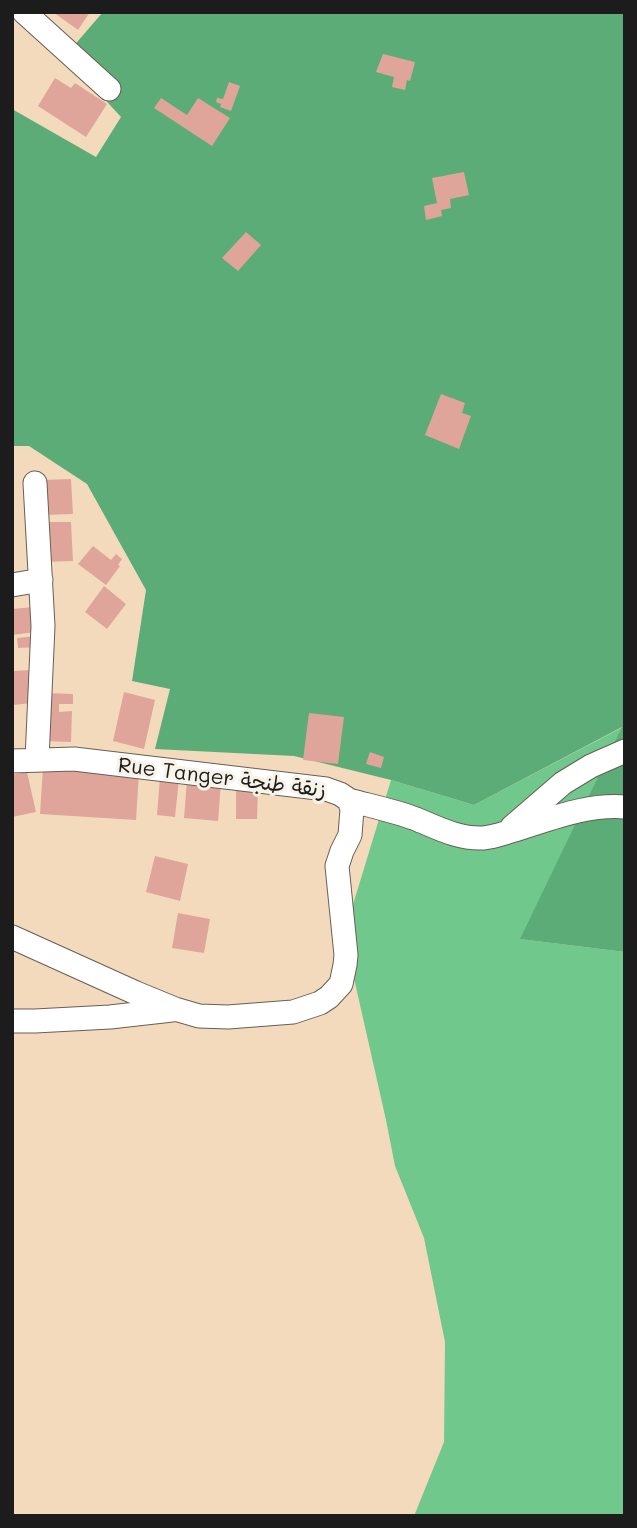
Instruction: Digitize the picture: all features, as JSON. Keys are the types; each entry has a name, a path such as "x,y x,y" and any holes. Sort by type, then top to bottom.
{"street":[{"path":"24,12 109,89"},
{"path":"35,483 43,626 37,759"},
{"path":"12,585 41,580"},
{"path":"505,833 563,783 591,766 625,751"},
{"name":"Rue Tanger زنقة طنجة","path":"12,761 74,759 326,789 340,793 349,800 352,809 350,835 337,866 346,955 343,976 337,990 320,1003 293,1012 228,1017 199,1016 175,1009 12,937"},
{"path":"349,800 415,818 460,836 481,838 590,808 625,807"},
{"path":"12,1021 110,1017 175,1009"}],"green space":[{"path":"103,12 625,12 625,952 520,939 622,727 474,805 391,780 294,756 155,749 170,689 132,681 146,590 87,484 29,446 12,446 12,109 96,157 121,117 65,56"},
{"path":"623,727 521,939 625,952 625,1516 414,1516 444,1442 445,1342 424,1238 395,1166 344,934 391,780 474,805"}],"building":[{"path":"53,12 90,12 78,30"},
{"path":"383,54 415,62 405,90 392,87 394,77 376,72"},
{"path":"55,78 71,88 75,83 107,104 86,137 38,106"},
{"path":"229,82 240,86 231,111 220,107 221,104 216,102 217,98 223,99"},
{"path":"161,98 187,115 198,98 230,118 212,146 154,108"},
{"path":"464,172 469,195 450,199 451,208 441,210 442,216 426,220 424,206 437,203 432,178"},
{"path":"246,232 261,245 238,271 222,258"},
{"path":"441,394 465,403 462,413 471,416 459,449 425,435"},
{"path":"71,479 73,514 42,515 41,480"},
{"path":"43,522 71,522 73,561 44,562"},
{"path":"93,546 111,560 116,554 122,559 106,585 78,564"},
{"path":"104,586 126,604 107,629 85,612"},
{"path":"33,607 36,632 12,635 12,609"},
{"path":"36,636 37,647 18,648 17,638"},
{"path":"32,670 34,703 12,705 12,671"},
{"path":"124,692 155,700 144,749 113,741"},
{"path":"45,693 73,694 73,704 59,704 59,712 72,711 71,742 43,741"},
{"path":"309,713 344,717 338,764 303,760"},
{"path":"370,752 384,757 381,768 366,764"},
{"path":"43,767 139,773 136,820 40,814"},
{"path":"27,772 36,812 12,817 12,775"},
{"path":"160,777 179,779 175,817 157,815"},
{"path":"187,780 221,783 218,821 184,818"},
{"path":"236,789 258,789 257,819 236,819"},
{"path":"155,856 188,864 180,901 146,892"},
{"path":"178,913 210,919 204,953 172,948"}]}
